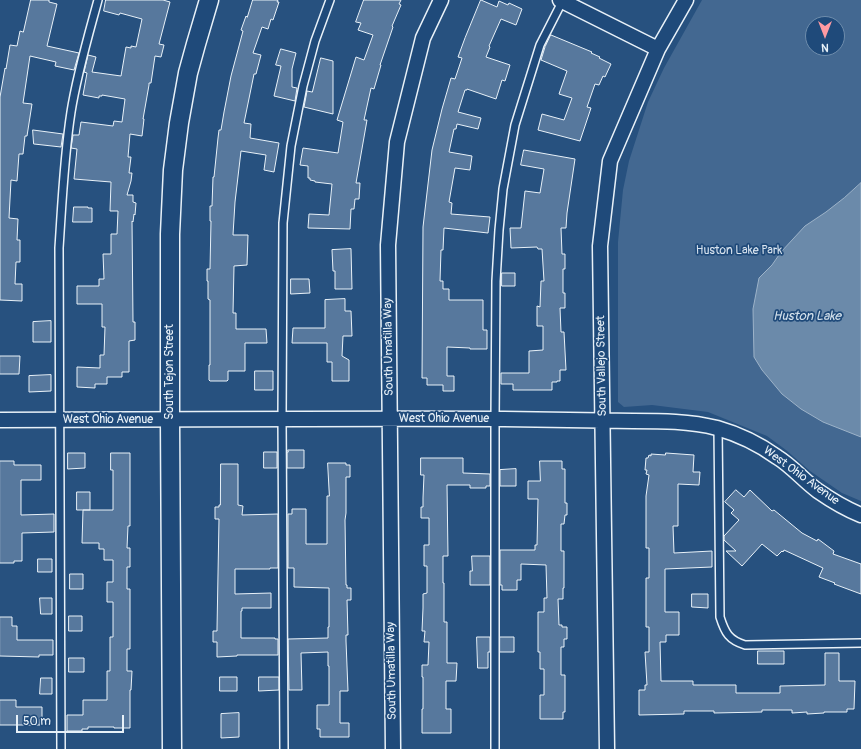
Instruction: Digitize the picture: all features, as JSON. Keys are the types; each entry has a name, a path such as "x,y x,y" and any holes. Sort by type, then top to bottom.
{"street":[{"name":"South Tejon Street","path":"172,749 170,234 174,163 179,123 188,73 209,0"},
{"name":"South Umatilla Way","path":"393,749 388,245 397,142 423,38 441,0"},
{"path":"562,0 658,49"},
{"name":"South Vallejo Street","path":"606,749 600,246 610,161 658,49 686,0"},
{"name":"West Ohio Avenue","path":"0,420 389,418 602,420 697,424 718,428 740,436 762,448 779,458 818,491 837,503 861,515"}],"lane":[{"path":"62,749 59,248 71,112 79,72 98,0"},
{"path":"284,749 282,419 283,223 291,146 304,86 316,41 330,0"},
{"path":"495,749 496,281 499,230 503,189 515,125 540,45 562,0"},
{"path":"718,428 720,617 728,636 736,642 745,645 861,643"}],"green space":[{"name":"Huston Lake Park","path":"702,0 861,0 861,501 842,493 810,471 767,436 708,412 652,405 624,407 618,402 618,242 623,190 629,161 648,102 664,68"}],"water":[{"name":"Huston Lake","path":"861,183 861,437 823,422 801,409 782,394 762,370 754,357 753,309 759,278 772,265 781,252 805,226 826,212"}],"building":[{"path":"31,0 49,0 49,2 57,4 47,46 79,53 74,70 55,66 56,62 30,56 23,103 32,104 27,136 25,136 23,154 19,154 17,181 11,180 9,218 18,219 17,240 20,240 20,262 16,262 15,284 22,284 22,301 0,300 0,97 10,45 17,46 20,31 23,32"},
{"path":"106,0 163,0 170,2 159,44 164,45 161,57 155,56 151,83 149,83 143,119 142,136 130,134 128,157 131,157 129,173 132,173 127,195 133,195 133,202 136,203 135,215 134,214 133,222 132,221 133,322 135,322 135,340 129,341 129,372 122,372 122,377 107,377 107,384 95,384 95,388 77,387 77,367 100,368 100,355 104,355 105,327 102,327 102,304 77,304 77,286 99,286 99,279 104,279 103,254 111,254 111,234 117,234 118,211 110,211 111,182 74,179 77,149 71,148 73,135 79,135 81,122 113,126 114,121 122,122 125,99 102,95 99,96 99,98 83,95 87,73 84,72 88,55 96,57 92,72 121,76 126,47 136,47 142,19 120,13 119,15 104,11"},
{"path":"253,0 278,0 277,2 279,2 273,20 271,19 268,29 262,27 253,53 261,55 256,74 254,74 244,123 251,124 250,138 279,143 274,172 264,170 266,155 241,151 233,235 248,235 247,265 234,266 233,313 236,313 236,329 266,329 267,343 245,343 245,371 228,371 227,381 210,381 210,300 208,299 207,269 210,269 210,206 212,206 213,177 219,130 221,130 231,76 243,31 241,30"},
{"path":"364,0 401,0 399,4 401,5 392,26 393,27 380,65 374,89 371,88 364,120 367,120 356,183 360,183 359,199 355,199 354,209 351,209 350,229 308,228 309,214 329,215 332,184 315,182 308,178 308,166 300,165 303,148 338,153 343,122 337,120 356,57 364,60 373,35 358,30 361,23 356,22"},
{"path":"481,0 497,7 499,1 508,5 509,3 522,9 516,25 501,19 489,46 490,47 486,57 510,65 505,81 502,80 496,99 467,89 465,90 458,112 481,118 478,129 457,124 456,129 454,129 449,152 472,156 470,170 455,168 449,202 452,203 451,214 490,217 488,233 444,228 443,250 441,250 440,281 443,281 443,289 449,289 449,300 483,300 483,330 487,330 487,349 447,347 447,376 454,376 454,391 443,391 443,385 427,385 427,378 422,378 423,227 432,150 442,109 451,78 455,79 462,58 458,57"},
{"path":"551,35 592,52 591,53 611,64 605,77 603,76 599,85 595,84 587,107 591,108 580,141 538,130 542,114 564,120 572,98 559,94 567,71 541,60"},
{"path":"281,49 296,53 292,69 292,87 297,88 295,101 274,96 281,66 276,65"},
{"path":"321,58 333,61 333,114 304,107 307,91 312,92"},
{"path":"33,130 63,134 61,147 34,144"},
{"path":"524,150 575,159 566,228 561,228 562,254 565,254 565,269 563,269 563,293 565,293 565,308 560,308 561,332 564,332 566,370 560,370 560,381 552,382 552,390 513,390 513,384 501,384 501,373 529,373 529,351 543,350 543,326 537,326 537,306 540,307 541,281 544,281 542,249 538,249 537,247 511,248 510,228 521,228 525,191 540,193 544,169 521,165"},
{"path":"74,207 92,208 92,222 73,222"},
{"path":"351,249 352,289 335,289 335,271 333,271 332,250"},
{"path":"502,273 515,273 515,286 502,286"},
{"path":"291,279 309,279 310,293 291,294"},
{"path":"345,299 345,311 351,311 352,336 343,336 342,356 349,360 349,381 332,381 332,362 327,362 327,343 292,343 293,328 325,328 325,300"},
{"path":"51,321 51,342 33,342 33,322"},
{"path":"0,356 20,356 19,374 0,374"},
{"path":"255,371 273,371 273,390 255,390"},
{"path":"51,375 51,391 29,392 29,376"},
{"path":"288,450 304,450 304,468 287,468"},
{"path":"264,452 277,452 277,468 264,468"},
{"path":"68,453 85,453 85,468 68,469"},
{"path":"111,453 130,453 130,526 128,526 127,548 130,548 130,567 127,567 127,589 130,589 130,649 127,649 127,671 132,671 130,690 130,728 88,727 88,729 82,729 82,731 67,731 67,715 83,715 83,700 107,700 107,671 110,671 110,637 113,637 113,602 107,602 107,582 113,582 113,560 104,560 104,549 99,549 99,543 82,543 83,510 113,510 113,470 111,470"},
{"path":"666,453 694,455 693,472 700,472 699,485 678,484 678,526 673,526 674,553 712,551 712,567 665,569 665,612 679,612 679,635 666,635 666,642 660,642 661,681 693,681 693,685 736,685 736,693 780,693 780,686 825,685 825,653 839,653 839,681 855,681 854,709 847,709 847,712 807,714 807,712 792,713 792,710 762,710 762,712 714,713 714,711 684,711 684,714 639,715 639,690 645,690 645,685 647,685 645,652 649,652 649,627 646,627 646,578 649,578 649,548 646,548 646,496 649,475 646,474 647,470 645,470 646,458 648,458 649,455 651,456 651,454 665,455"},
{"path":"421,458 463,458 463,473 490,474 490,486 486,486 486,488 470,488 470,485 447,485 448,556 443,556 444,622 447,622 447,663 457,663 456,681 446,681 446,709 451,709 451,733 422,733 422,665 428,665 429,642 424,642 425,631 422,631 423,594 427,593 427,566 424,566 424,545 429,545 429,518 421,518 421,507 423,507 424,475 421,475"},
{"path":"0,461 14,461 14,465 41,465 41,480 21,480 21,515 54,514 54,532 22,533 22,561 14,561 14,563 0,563"},
{"path":"540,461 562,461 562,469 565,469 565,503 567,503 567,515 565,515 564,524 561,524 561,551 564,551 564,588 563,599 558,599 559,625 562,625 562,627 567,627 567,639 564,639 564,647 561,647 561,675 565,675 565,712 563,712 563,719 540,719 540,695 544,695 544,669 540,669 540,652 538,652 538,612 544,612 544,598 547,598 546,565 521,564 521,580 517,580 517,590 502,590 502,585 500,585 500,550 535,550 535,545 537,545 538,499 528,499 528,481 540,481"},
{"path":"328,463 346,463 346,465 350,465 350,477 346,477 345,520 346,585 347,588 351,588 351,600 347,600 348,635 346,635 346,641 348,691 340,691 340,723 349,723 349,737 320,737 320,729 317,729 317,705 329,705 328,652 301,653 302,690 289,690 288,639 328,638 329,588 294,587 294,568 288,568 288,514 292,514 292,509 306,509 306,544 327,544 327,496 329,496"},
{"path":"221,464 238,464 238,505 243,506 242,515 278,514 278,568 235,569 235,594 271,593 271,608 242,608 241,638 278,639 278,655 237,655 217,657 217,642 213,642 213,631 217,631 219,519 215,519 215,507 219,507 220,505"},
{"path":"516,469 516,486 500,486 500,470"},
{"path":"736,490 744,497 750,490 772,511 774,510 802,533 817,541 818,539 834,551 833,554 861,564 861,594 819,577 823,568 784,550 777,556 762,544 742,566 726,551 736,551 724,540 724,536 739,520 731,513 734,510 725,502"},
{"path":"77,492 90,492 90,510 77,510"},
{"path":"472,556 490,556 490,585 470,585"},
{"path":"38,559 52,559 52,572 38,572"},
{"path":"70,574 83,574 83,589 70,589"},
{"path":"692,594 708,594 708,608 692,607"},
{"path":"40,598 52,598 52,614 41,614"},
{"path":"69,616 82,616 82,631 69,631"},
{"path":"0,617 12,617 12,626 17,626 17,640 53,640 53,655 39,655 39,657 0,656"},
{"path":"477,637 490,637 488,668 478,668"},
{"path":"500,637 514,637 514,652 500,652"},
{"path":"758,651 784,651 784,664 758,664"},
{"path":"69,658 84,658 84,672 69,672"},
{"path":"220,677 237,677 237,691 220,691"},
{"path":"259,677 279,677 279,690 259,691"},
{"path":"41,678 52,678 52,694 40,694"},
{"path":"0,700 16,700 16,707 42,707 42,719 40,719 40,725 0,725"},
{"path":"239,713 239,737 221,738 221,714"}]}
